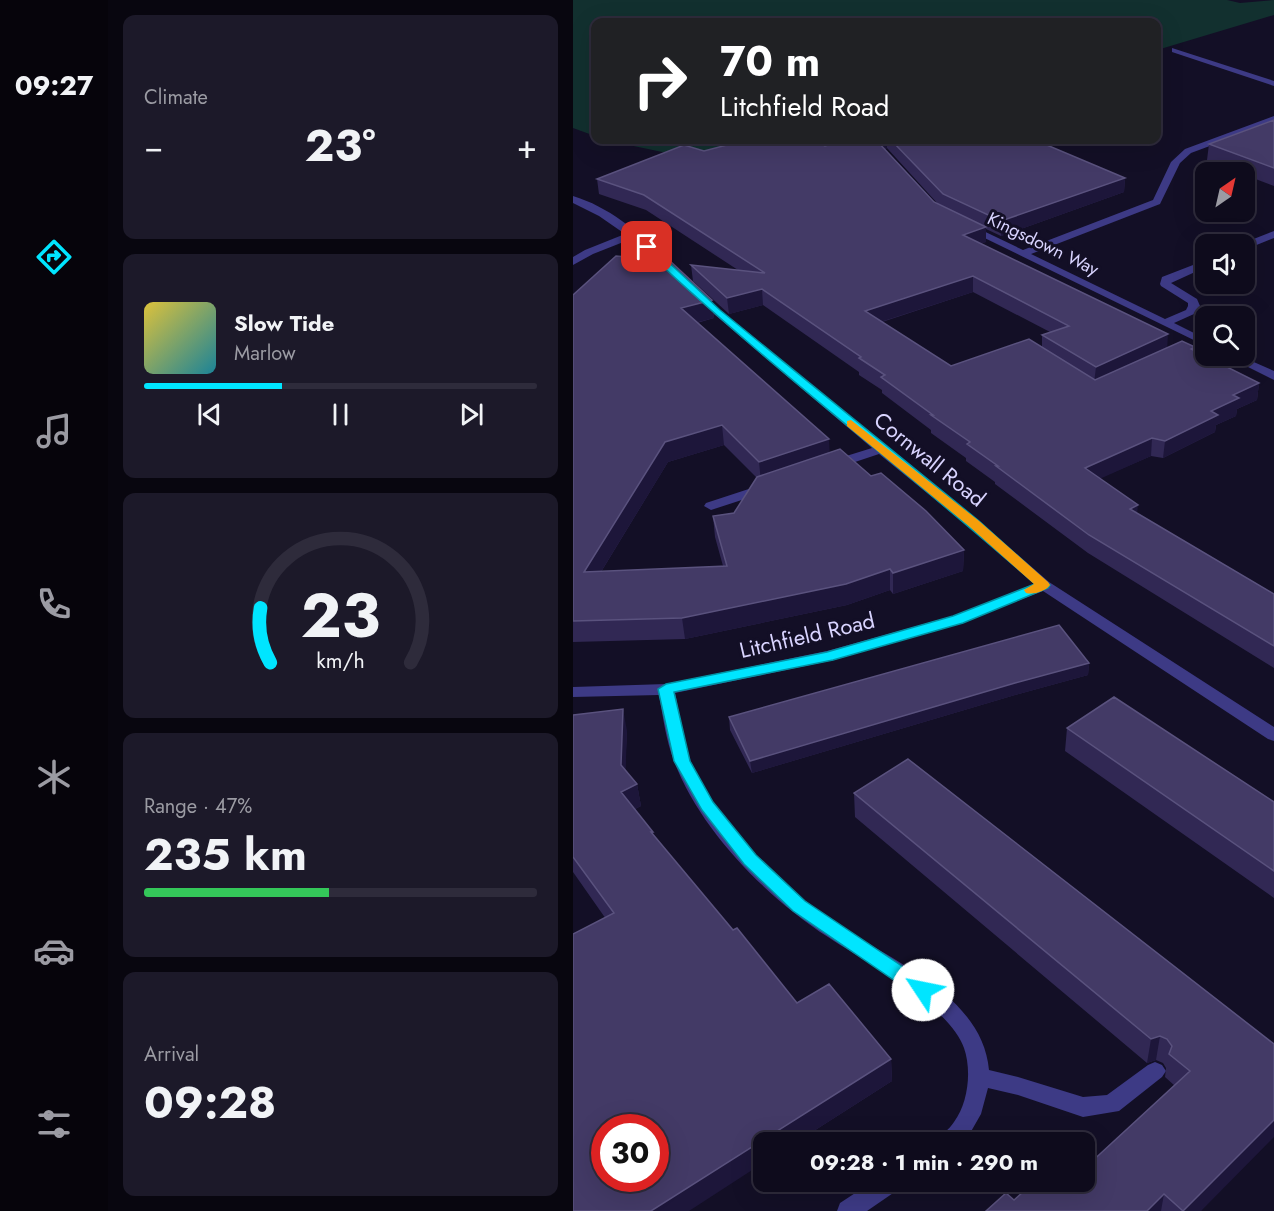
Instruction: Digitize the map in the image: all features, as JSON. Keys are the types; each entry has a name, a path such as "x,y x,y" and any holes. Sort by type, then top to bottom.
{"street":[{"path":"1175,50 1274,84"},
{"path":"1259,78 1274,73"},
{"path":"1023,254 1157,202 1176,162 1188,151 1274,118"},
{"name":"Cornwall Road","path":"573,199 588,205 634,234 716,312 974,524 1044,585 1274,735"},
{"name":"Kingsdown Way","path":"960,224 1195,338"},
{"path":"573,262 589,252 634,234"},
{"path":"1255,242 1274,234"},
{"path":"1165,323 1190,312 1194,306 1193,301 1165,284 1166,279 1195,267"},
{"path":"1182,350 1195,345"},
{"path":"1253,366 1274,376"},
{"path":"824,468 881,449"},
{"path":"711,506 779,483"},
{"name":"Litchfield Road","path":"573,692 666,689 828,657 958,620 1044,585"},
{"path":"666,689 682,761 707,806 750,860 799,906 923,990 954,1016 971,1040 979,1069 977,1094 969,1119 960,1132"},
{"path":"978,1077 1018,1086 1083,1107 1111,1104 1155,1071"},
{"path":"848,1211 876,1192"}],"green space":[{"path":"573,0 1227,0 1240,3 1274,0 1274,15 1161,49 1161,18 591,18 591,135 573,128"},
{"path":"624,144 769,144 710,162"}],"building":[{"path":"1274,120 1274,168 1209,144"},
{"path":"731,144 820,144 825,146 880,144 934,202 986,227 963,235 1168,334 1096,367 1042,335 1069,326 973,276 865,311 951,366 1029,339 1095,380 1182,341 1195,347 1191,349 1195,351 1195,366 1225,366 1259,383 1233,395 1239,398 1211,411 1218,415 1165,441 1152,438 1085,468 1138,505 1130,509 1274,594 1274,646 1089,535 967,444 970,442 881,377 885,375 762,289 727,298 691,265 765,273 644,195 597,179 684,145 704,151"},
{"path":"895,144 1044,144 1125,178 1001,221 943,194"},
{"path":"616,256 670,261 712,300 681,308 829,439 759,462 722,425 665,442 584,572 727,566 713,516 734,513 757,477 840,449 871,476 881,473 926,511 964,550 893,573 890,569 846,584 682,618 573,621 573,295"},
{"path":"1059,625 1089,663 750,761 729,717"},
{"path":"1114,697 1274,802 1274,871 1067,728"},
{"path":"623,709 621,765 637,784 621,792 653,832 651,832 733,930 737,928 797,1003 829,984 891,1059 776,1132 753,1132 753,1146 651,1211 573,1211 573,934 614,913 573,857 573,715"},
{"path":"908,759 1274,1044 1274,1120 1183,1211 1164,1194 1147,1211 986,1211 1006,1193 1014,1200 1023,1192 1095,1192 1095,1159 1190,1071 1169,1054 1172,1046 1167,1039 1160,1036 1151,1039 854,793"}],"slow traffic":[{"path":"851,424 974,524 1044,585 1031,590"}],"route":[{"path":"647,247 716,312 974,524 1044,585 958,620 828,657 666,689 682,761 707,806 750,860 799,906 831,930 923,990"}]}
